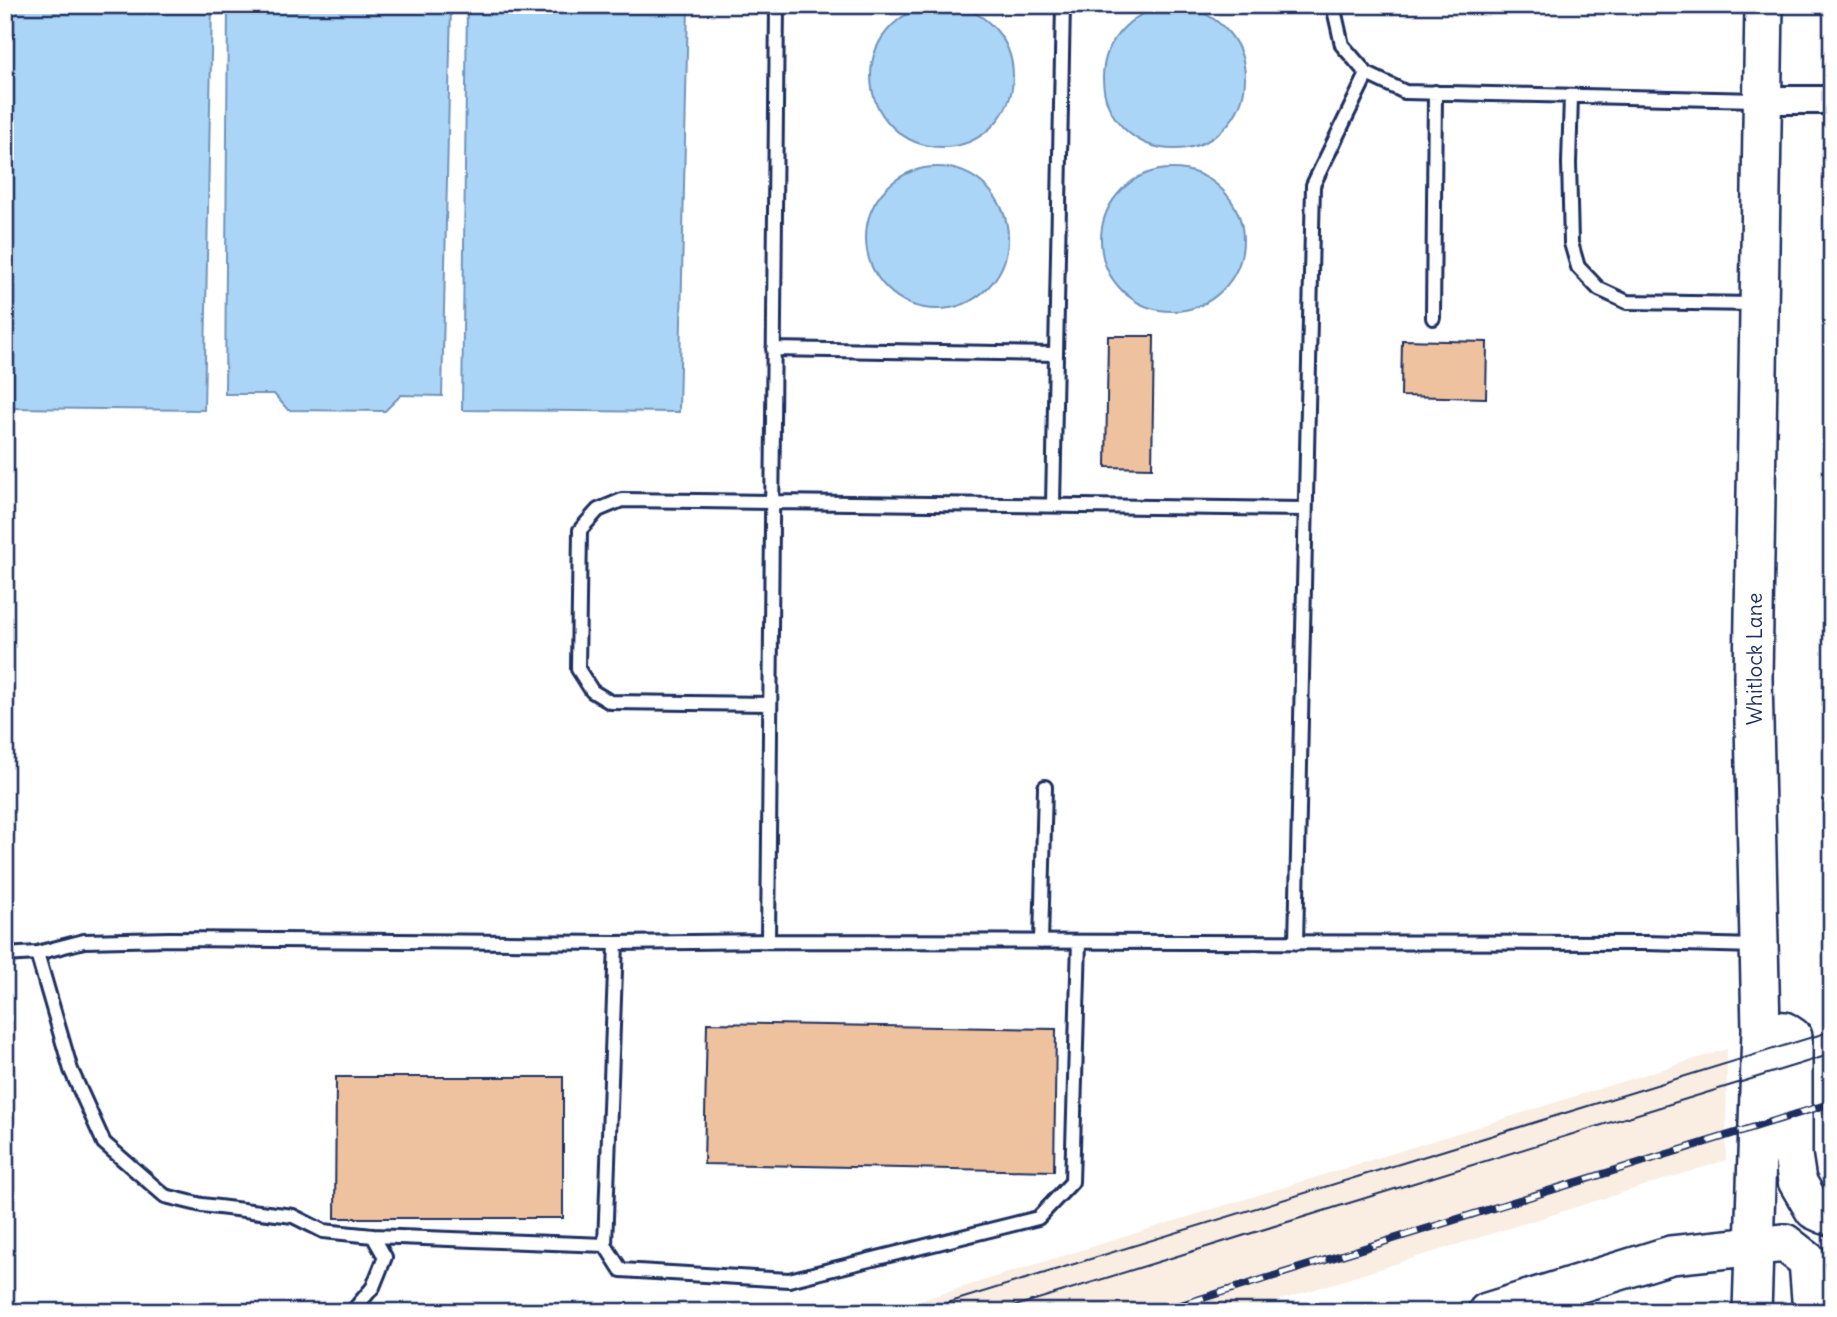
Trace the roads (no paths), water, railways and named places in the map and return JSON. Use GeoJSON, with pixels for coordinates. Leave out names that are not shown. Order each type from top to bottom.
{"type":"FeatureCollection","features":[{"type":"Feature","properties":{"kind":"main road","name":"Whitlock Lane"},"geometry":{"type":"LineString","coordinates":[[1752,1312],[1762,1029],[1753,678],[1764,5]]}},
{"type":"Feature","properties":{"kind":"main road"},"geometry":{"type":"LineString","coordinates":[[1762,1029],[1784,1031],[1793,1037],[1793,1155],[1797,1181],[1814,1209],[1832,1216]]}},
{"type":"Feature","properties":{"kind":"main road"},"geometry":{"type":"LineString","coordinates":[[1487,1312],[1671,1255],[1785,1243],[1808,1261],[1812,1312]]}},
{"type":"Feature","properties":{"kind":"street"},"geometry":{"type":"LineString","coordinates":[[1763,100],[1832,100]]}},
{"type":"Feature","properties":{"kind":"lane"},"geometry":{"type":"LineString","coordinates":[[768,941],[777,5]]}},
{"type":"Feature","properties":{"kind":"lane"},"geometry":{"type":"LineString","coordinates":[[1053,505],[1063,5]]}},
{"type":"Feature","properties":{"kind":"lane"},"geometry":{"type":"LineString","coordinates":[[1333,5],[1342,45],[1367,75],[1405,92],[1763,100]]}},
{"type":"Feature","properties":{"kind":"lane"},"geometry":{"type":"LineString","coordinates":[[1296,943],[1313,185],[1367,75]]}},
{"type":"Feature","properties":{"kind":"lane"},"geometry":{"type":"LineString","coordinates":[[1433,318],[1435,92]]}},
{"type":"Feature","properties":{"kind":"lane"},"geometry":{"type":"LineString","coordinates":[[1571,96],[1571,243],[1578,267],[1599,289],[1627,302],[1759,304]]}},
{"type":"Feature","properties":{"kind":"lane"},"geometry":{"type":"LineString","coordinates":[[773,349],[1056,354]]}},
{"type":"Feature","properties":{"kind":"lane"},"geometry":{"type":"LineString","coordinates":[[770,704],[610,702],[592,691],[578,669],[580,530],[598,510],[622,500],[1305,509]]}},
{"type":"Feature","properties":{"kind":"lane"},"geometry":{"type":"LineString","coordinates":[[1041,942],[1045,787]]}},
{"type":"Feature","properties":{"kind":"lane"},"geometry":{"type":"LineString","coordinates":[[5,955],[37,953],[85,941],[157,939],[617,943],[1645,943],[1759,946]]}},
{"type":"Feature","properties":{"kind":"lane"},"geometry":{"type":"LineString","coordinates":[[617,943],[605,1245],[621,1270],[789,1280],[1038,1218],[1072,1182],[1079,942]]}},
{"type":"Feature","properties":{"kind":"lane"},"geometry":{"type":"LineString","coordinates":[[37,953],[71,1070],[104,1143],[165,1196],[202,1205],[293,1216],[323,1231],[373,1237],[605,1245]]}},
{"type":"Feature","properties":{"kind":"lane"},"geometry":{"type":"LineString","coordinates":[[352,1312],[373,1287],[385,1257],[373,1237]]}},
{"type":"Feature","properties":{"kind":"water"},"geometry":{"type":"Polygon","coordinates":[[[5,5],[212,5],[204,410],[5,408],[5,5]]]}},
{"type":"Feature","properties":{"kind":"water"},"geometry":{"type":"Polygon","coordinates":[[[228,5],[451,5],[442,396],[401,395],[385,411],[288,410],[274,394],[225,394],[228,5]]]}},
{"type":"Feature","properties":{"kind":"water"},"geometry":{"type":"Polygon","coordinates":[[[467,5],[688,5],[679,412],[462,410],[467,5]]]}},
{"type":"Feature","properties":{"kind":"water"},"geometry":{"type":"Polygon","coordinates":[[[942,5],[969,11],[992,26],[1007,49],[1013,76],[1007,103],[992,126],[969,141],[942,147],[915,141],[892,126],[877,103],[871,76],[877,49],[892,26],[915,11],[942,5]]]}},
{"type":"Feature","properties":{"kind":"water"},"geometry":{"type":"Polygon","coordinates":[[[1174,7],[1201,13],[1224,28],[1239,51],[1245,78],[1239,105],[1224,128],[1201,143],[1174,149],[1147,143],[1124,128],[1109,105],[1103,78],[1109,51],[1124,28],[1147,13],[1174,7]]]}},
{"type":"Feature","properties":{"kind":"water"},"geometry":{"type":"Polygon","coordinates":[[[937,167],[964,173],[987,188],[1002,211],[1008,238],[1002,265],[987,288],[964,303],[937,309],[910,303],[887,288],[872,265],[866,238],[872,211],[887,188],[910,173],[937,167]]]}},
{"type":"Feature","properties":{"kind":"water"},"geometry":{"type":"Polygon","coordinates":[[[1172,169],[1199,175],[1222,190],[1237,213],[1243,240],[1237,267],[1222,290],[1199,305],[1172,311],[1145,305],[1122,290],[1107,267],[1101,240],[1107,213],[1122,190],[1145,175],[1172,169]]]}},
{"type":"Feature","properties":{"kind":"tram line"},"geometry":{"type":"LineString","coordinates":[[918,1312],[1832,1031]]}},
{"type":"Feature","properties":{"kind":"tram line"},"geometry":{"type":"LineString","coordinates":[[996,1312],[1832,1054]]}},
{"type":"Feature","properties":{"kind":"railway"},"geometry":{"type":"LineString","coordinates":[[1158,1312],[1832,1103]]}}]}
